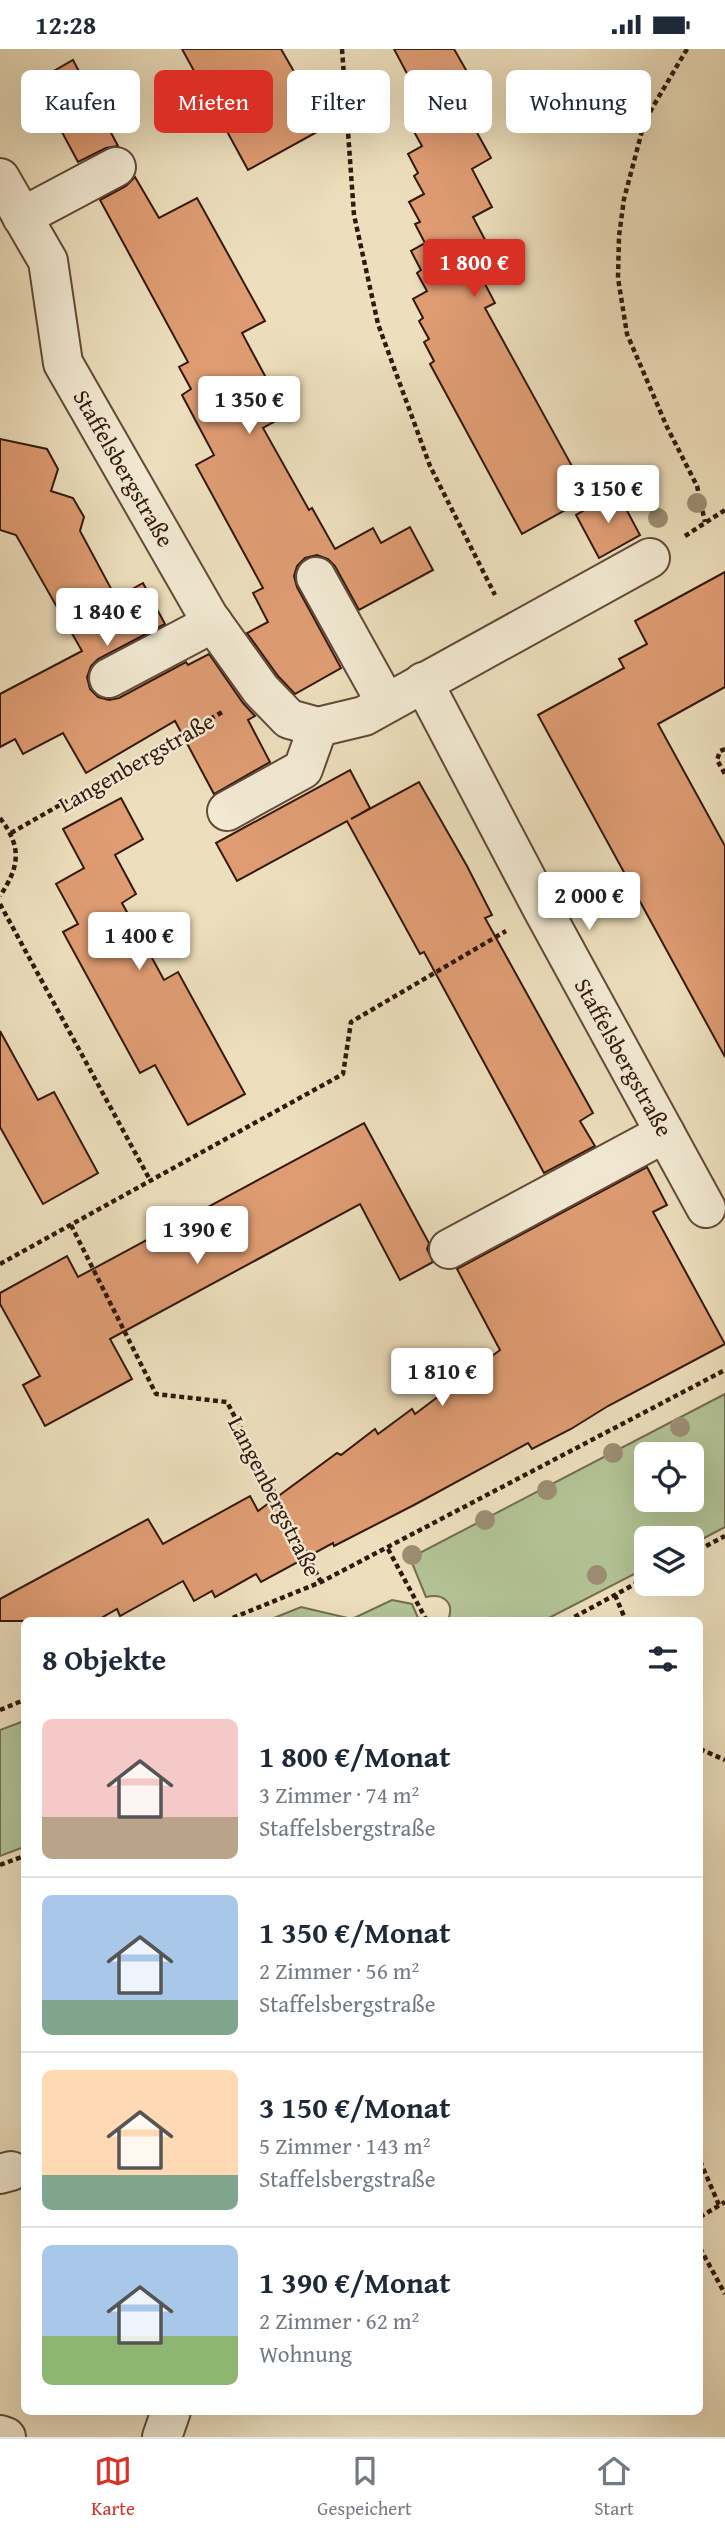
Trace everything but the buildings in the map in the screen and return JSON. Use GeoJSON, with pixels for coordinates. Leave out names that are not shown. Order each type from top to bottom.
{"type":"FeatureCollection","features":[{"type":"Feature","properties":{"kind":"street"},"geometry":{"type":"LineString","coordinates":[[22,217],[116,167]]}},
{"type":"Feature","properties":{"kind":"street","name":"Staffelsbergstraße"},"geometry":{"type":"LineString","coordinates":[[0,178],[48,261],[64,363],[213,623],[261,690],[289,719],[318,727]]}},
{"type":"Feature","properties":{"kind":"street"},"geometry":{"type":"LineString","coordinates":[[227,811],[303,769],[318,727],[364,716],[650,558]]}},
{"type":"Feature","properties":{"kind":"street"},"geometry":{"type":"LineString","coordinates":[[316,577],[386,703]]}},
{"type":"Feature","properties":{"kind":"street"},"geometry":{"type":"LineString","coordinates":[[109,678],[213,623]]}},
{"type":"Feature","properties":{"kind":"street","name":"Staffelsbergstraße"},"geometry":{"type":"LineString","coordinates":[[423,683],[706,1208]]}},
{"type":"Feature","properties":{"kind":"street"},"geometry":{"type":"LineString","coordinates":[[449,1249],[666,1133]]}},
{"type":"Feature","properties":{"kind":"street"},"geometry":{"type":"LineString","coordinates":[[162,2437],[170,2415]]}},
{"type":"Feature","properties":{"kind":"street"},"geometry":{"type":"LineString","coordinates":[[0,2435],[6,2437]]}},
{"type":"Feature","properties":{"kind":"path"},"geometry":{"type":"LineString","coordinates":[[342,49],[354,215],[378,324],[430,466],[514,633]]}},
{"type":"Feature","properties":{"kind":"path"},"geometry":{"type":"LineString","coordinates":[[687,49],[651,110],[642,131],[624,199],[619,236],[618,278],[627,334],[667,427],[697,486],[705,522]]}},
{"type":"Feature","properties":{"kind":"path","name":"Langenbergstraße"},"geometry":{"type":"LineString","coordinates":[[11,833],[261,690]]}},
{"type":"Feature","properties":{"kind":"path"},"geometry":{"type":"LineString","coordinates":[[725,749],[720,751],[717,760],[725,774]]}},
{"type":"Feature","properties":{"kind":"path"},"geometry":{"type":"LineString","coordinates":[[0,818],[11,833],[16,858],[13,876],[0,896]]}},
{"type":"Feature","properties":{"kind":"path"},"geometry":{"type":"LineString","coordinates":[[0,904],[150,1180]]}},
{"type":"Feature","properties":{"kind":"path"},"geometry":{"type":"LineString","coordinates":[[0,1264],[343,1074],[351,1022],[543,910]]}},
{"type":"Feature","properties":{"kind":"path","name":"Langenbergstraße"},"geometry":{"type":"LineString","coordinates":[[71,1225],[156,1394],[227,1402],[321,1583],[235,1617]]}},
{"type":"Feature","properties":{"kind":"path"},"geometry":{"type":"LineString","coordinates":[[321,1583],[725,1370]]}},
{"type":"Feature","properties":{"kind":"path"},"geometry":{"type":"LineString","coordinates":[[704,1547],[725,1536]]}},
{"type":"Feature","properties":{"kind":"path"},"geometry":{"type":"LineString","coordinates":[[388,1549],[425,1617]]}},
{"type":"Feature","properties":{"kind":"path"},"geometry":{"type":"LineString","coordinates":[[574,1617],[634,1585]]}},
{"type":"Feature","properties":{"kind":"path"},"geometry":{"type":"LineString","coordinates":[[615,1595],[624,1617]]}},
{"type":"Feature","properties":{"kind":"path"},"geometry":{"type":"LineString","coordinates":[[0,1710],[21,1701]]}},
{"type":"Feature","properties":{"kind":"path"},"geometry":{"type":"LineString","coordinates":[[703,1750],[725,1760]]}},
{"type":"Feature","properties":{"kind":"path"},"geometry":{"type":"LineString","coordinates":[[0,1865],[21,1857]]}},
{"type":"Feature","properties":{"kind":"path"},"geometry":{"type":"LineString","coordinates":[[703,2168],[719,2205]]}},
{"type":"Feature","properties":{"kind":"path"},"geometry":{"type":"LineString","coordinates":[[703,2215],[725,2201]]}},
{"type":"Feature","properties":{"kind":"path"},"geometry":{"type":"LineString","coordinates":[[703,2254],[725,2294]]}},
{"type":"Feature","properties":{"kind":"green space"},"geometry":{"type":"Polygon","coordinates":[[[725,1394],[725,1527],[704,1538],[704,1526],[634,1526],[634,1574],[551,1617],[449,1617],[449,1604],[443,1598],[426,1597],[410,1558],[725,1394]]]}},
{"type":"Feature","properties":{"kind":"green space"},"geometry":{"type":"Polygon","coordinates":[[[392,1600],[412,1604],[418,1617],[356,1617],[392,1600]]]}},
{"type":"Feature","properties":{"kind":"green space"},"geometry":{"type":"Polygon","coordinates":[[[301,1607],[344,1617],[276,1617],[301,1607]]]}},
{"type":"Feature","properties":{"kind":"green space"},"geometry":{"type":"Polygon","coordinates":[[[21,1722],[21,1848],[0,1856],[0,1730],[21,1722]]]}}]}
